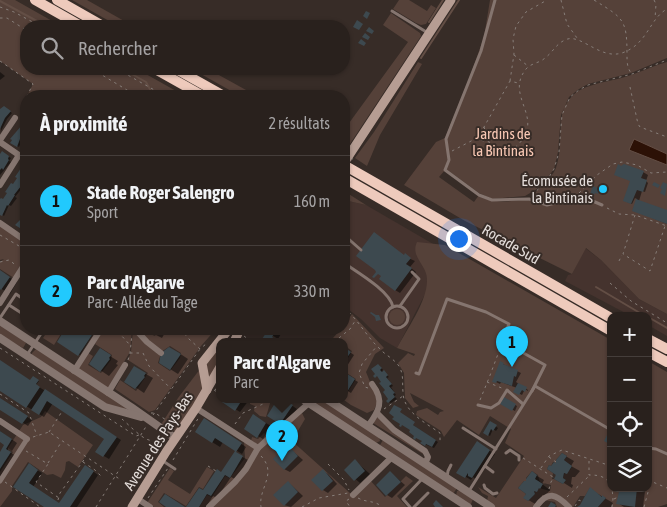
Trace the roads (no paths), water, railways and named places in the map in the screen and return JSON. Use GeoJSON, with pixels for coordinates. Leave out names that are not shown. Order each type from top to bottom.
{"type":"FeatureCollection","features":[{"type":"Feature","properties":{"kind":"highway"},"geometry":{"type":"LineString","coordinates":[[35,0],[70,20]]}},
{"type":"Feature","properties":{"kind":"highway"},"geometry":{"type":"LineString","coordinates":[[57,0],[92,20]]}},
{"type":"Feature","properties":{"kind":"highway"},"geometry":{"type":"LineString","coordinates":[[166,75],[192,90]]}},
{"type":"Feature","properties":{"kind":"highway"},"geometry":{"type":"LineString","coordinates":[[187,75],[213,90]]}},
{"type":"Feature","properties":{"kind":"highway","name":"Rocade Sud"},"geometry":{"type":"LineString","coordinates":[[350,167],[607,316]]}},
{"type":"Feature","properties":{"kind":"highway","name":"Rocade Sud"},"geometry":{"type":"LineString","coordinates":[[350,181],[607,329]]}},
{"type":"Feature","properties":{"kind":"highway"},"geometry":{"type":"LineString","coordinates":[[652,341],[667,349]]}},
{"type":"Feature","properties":{"kind":"highway"},"geometry":{"type":"LineString","coordinates":[[652,354],[667,362]]}},
{"type":"Feature","properties":{"kind":"main road"},"geometry":{"type":"LineString","coordinates":[[350,157],[451,0]]}},
{"type":"Feature","properties":{"kind":"main road","name":"Avenue des Pays-Bas"},"geometry":{"type":"LineString","coordinates":[[207,390],[202,363],[216,345]]}},
{"type":"Feature","properties":{"kind":"main road","name":"Avenue des Pays-Bas"},"geometry":{"type":"LineString","coordinates":[[132,507],[144,503],[161,460],[175,438],[186,432],[216,374]]}},
{"type":"Feature","properties":{"kind":"street"},"geometry":{"type":"LineString","coordinates":[[0,185],[19,155],[0,141],[15,118]]}},
{"type":"Feature","properties":{"kind":"street"},"geometry":{"type":"LineString","coordinates":[[0,223],[20,236]]}},
{"type":"Feature","properties":{"kind":"street"},"geometry":{"type":"LineString","coordinates":[[0,303],[20,272]]}},
{"type":"Feature","properties":{"kind":"street"},"geometry":{"type":"LineString","coordinates":[[0,320],[20,334]]}},
{"type":"Feature","properties":{"kind":"street"},"geometry":{"type":"LineString","coordinates":[[22,335],[175,438]]}},
{"type":"Feature","properties":{"kind":"street"},"geometry":{"type":"LineString","coordinates":[[74,370],[97,335]]}},
{"type":"Feature","properties":{"kind":"street"},"geometry":{"type":"LineString","coordinates":[[140,335],[161,353]]}},
{"type":"Feature","properties":{"kind":"street"},"geometry":{"type":"LineString","coordinates":[[0,338],[105,407],[143,417]]}},
{"type":"Feature","properties":{"kind":"street"},"geometry":{"type":"LineString","coordinates":[[108,393],[125,365]]}},
{"type":"Feature","properties":{"kind":"street"},"geometry":{"type":"LineString","coordinates":[[368,426],[377,413],[380,401],[378,392],[372,384]]}},
{"type":"Feature","properties":{"kind":"street"},"geometry":{"type":"LineString","coordinates":[[209,507],[241,476],[258,448],[305,403]]}},
{"type":"Feature","properties":{"kind":"street"},"geometry":{"type":"LineString","coordinates":[[310,403],[468,507],[473,504],[469,492]]}},
{"type":"Feature","properties":{"kind":"street"},"geometry":{"type":"LineString","coordinates":[[333,403],[491,507]]}},
{"type":"Feature","properties":{"kind":"street"},"geometry":{"type":"LineString","coordinates":[[199,410],[258,448]]}},
{"type":"Feature","properties":{"kind":"street"},"geometry":{"type":"LineString","coordinates":[[377,413],[394,430],[425,451],[428,457],[425,464]]}},
{"type":"Feature","properties":{"kind":"street"},"geometry":{"type":"LineString","coordinates":[[0,421],[28,439],[1,480]]}},
{"type":"Feature","properties":{"kind":"street"},"geometry":{"type":"LineString","coordinates":[[375,446],[381,442],[381,435]]}},
{"type":"Feature","properties":{"kind":"street"},"geometry":{"type":"LineString","coordinates":[[351,494],[392,457]]}},
{"type":"Feature","properties":{"kind":"street"},"geometry":{"type":"LineString","coordinates":[[455,498],[455,491],[469,492]]}},
{"type":"Feature","properties":{"kind":"street"},"geometry":{"type":"LineString","coordinates":[[536,507],[542,498],[549,495],[562,501],[569,507]]}},
{"type":"Feature","properties":{"kind":"lane"},"geometry":{"type":"LineString","coordinates":[[495,0],[481,52],[446,139],[449,160],[445,170],[484,198],[492,200],[529,199],[547,205],[572,198],[588,199],[602,205]]}},
{"type":"Feature","properties":{"kind":"lane"},"geometry":{"type":"LineString","coordinates":[[392,11],[428,34]]}},
{"type":"Feature","properties":{"kind":"lane"},"geometry":{"type":"LineString","coordinates":[[350,240],[361,250]]}},
{"type":"Feature","properties":{"kind":"lane"},"geometry":{"type":"LineString","coordinates":[[350,267],[384,293],[392,301],[393,307]]}},
{"type":"Feature","properties":{"kind":"lane"},"geometry":{"type":"LineString","coordinates":[[400,306],[419,279],[412,272]]}},
{"type":"Feature","properties":{"kind":"lane"},"geometry":{"type":"LineString","coordinates":[[0,320],[16,294],[20,297]]}},
{"type":"Feature","properties":{"kind":"lane"},"geometry":{"type":"LineString","coordinates":[[416,373],[418,374],[447,299],[486,312],[509,324],[502,341],[545,365],[524,404],[469,492]]}},
{"type":"Feature","properties":{"kind":"lane"},"geometry":{"type":"LineString","coordinates":[[9,305],[20,312]]}},
{"type":"Feature","properties":{"kind":"lane"},"geometry":{"type":"LineString","coordinates":[[400,306],[406,310],[408,318],[403,327],[396,328],[389,325],[386,318],[388,311],[393,307],[400,306]]}},
{"type":"Feature","properties":{"kind":"lane"},"geometry":{"type":"LineString","coordinates":[[27,356],[40,335]]}},
{"type":"Feature","properties":{"kind":"lane"},"geometry":{"type":"LineString","coordinates":[[532,390],[536,386],[607,428]]}},
{"type":"Feature","properties":{"kind":"lane"},"geometry":{"type":"LineString","coordinates":[[478,405],[492,408],[499,403],[507,390],[524,404]]}},
{"type":"Feature","properties":{"kind":"lane"},"geometry":{"type":"LineString","coordinates":[[463,428],[496,449]]}},
{"type":"Feature","properties":{"kind":"lane"},"geometry":{"type":"LineString","coordinates":[[471,438],[478,438]]}},
{"type":"Feature","properties":{"kind":"lane"},"geometry":{"type":"LineString","coordinates":[[652,448],[667,454]]}},
{"type":"Feature","properties":{"kind":"lane"},"geometry":{"type":"LineString","coordinates":[[506,453],[510,450],[519,458]]}},
{"type":"Feature","properties":{"kind":"lane"},"geometry":{"type":"LineString","coordinates":[[161,460],[176,468]]}},
{"type":"Feature","properties":{"kind":"lane"},"geometry":{"type":"LineString","coordinates":[[447,478],[448,469],[451,465]]}},
{"type":"Feature","properties":{"kind":"lane"},"geometry":{"type":"LineString","coordinates":[[485,466],[493,472]]}},
{"type":"Feature","properties":{"kind":"lane"},"geometry":{"type":"LineString","coordinates":[[423,478],[403,499],[412,507],[428,494]]}},
{"type":"Feature","properties":{"kind":"lane"},"geometry":{"type":"LineString","coordinates":[[484,485],[485,488],[494,494],[497,493]]}},
{"type":"Feature","properties":{"kind":"lane"},"geometry":{"type":"LineString","coordinates":[[401,507],[406,502]]}},
{"type":"Feature","properties":{"kind":"waterway"},"geometry":{"type":"LineString","coordinates":[[429,22],[443,0]]}},
{"type":"Feature","properties":{"kind":"waterway"},"geometry":{"type":"LineString","coordinates":[[421,58],[459,0]]}},
{"type":"Feature","properties":{"kind":"waterway"},"geometry":{"type":"LineString","coordinates":[[0,1],[35,20]]}},
{"type":"Feature","properties":{"kind":"waterway"},"geometry":{"type":"LineString","coordinates":[[134,75],[146,82],[150,90]]}},
{"type":"Feature","properties":{"kind":"waterway"},"geometry":{"type":"LineString","coordinates":[[596,287],[638,312]]}},
{"type":"Feature","properties":{"kind":"waterway"},"geometry":{"type":"LineString","coordinates":[[652,319],[667,328]]}},
{"type":"Feature","properties":{"kind":"place","name":"Écomusée de la Bintinais"},"geometry":{"type":"Point","coordinates":[603,189]}},
{"type":"Feature","properties":{"kind":"place","name":"Stade Roger Salengro"},"geometry":{"type":"Point","coordinates":[512,367]}},
{"type":"Feature","properties":{"kind":"place","name":"Parc d'Algarve"},"geometry":{"type":"Point","coordinates":[282,461]}},
{"type":"Feature","properties":{"kind":"park label","name":"Jardins de la Bintinais"},"geometry":{"type":"Point","coordinates":[503,142]}}]}
